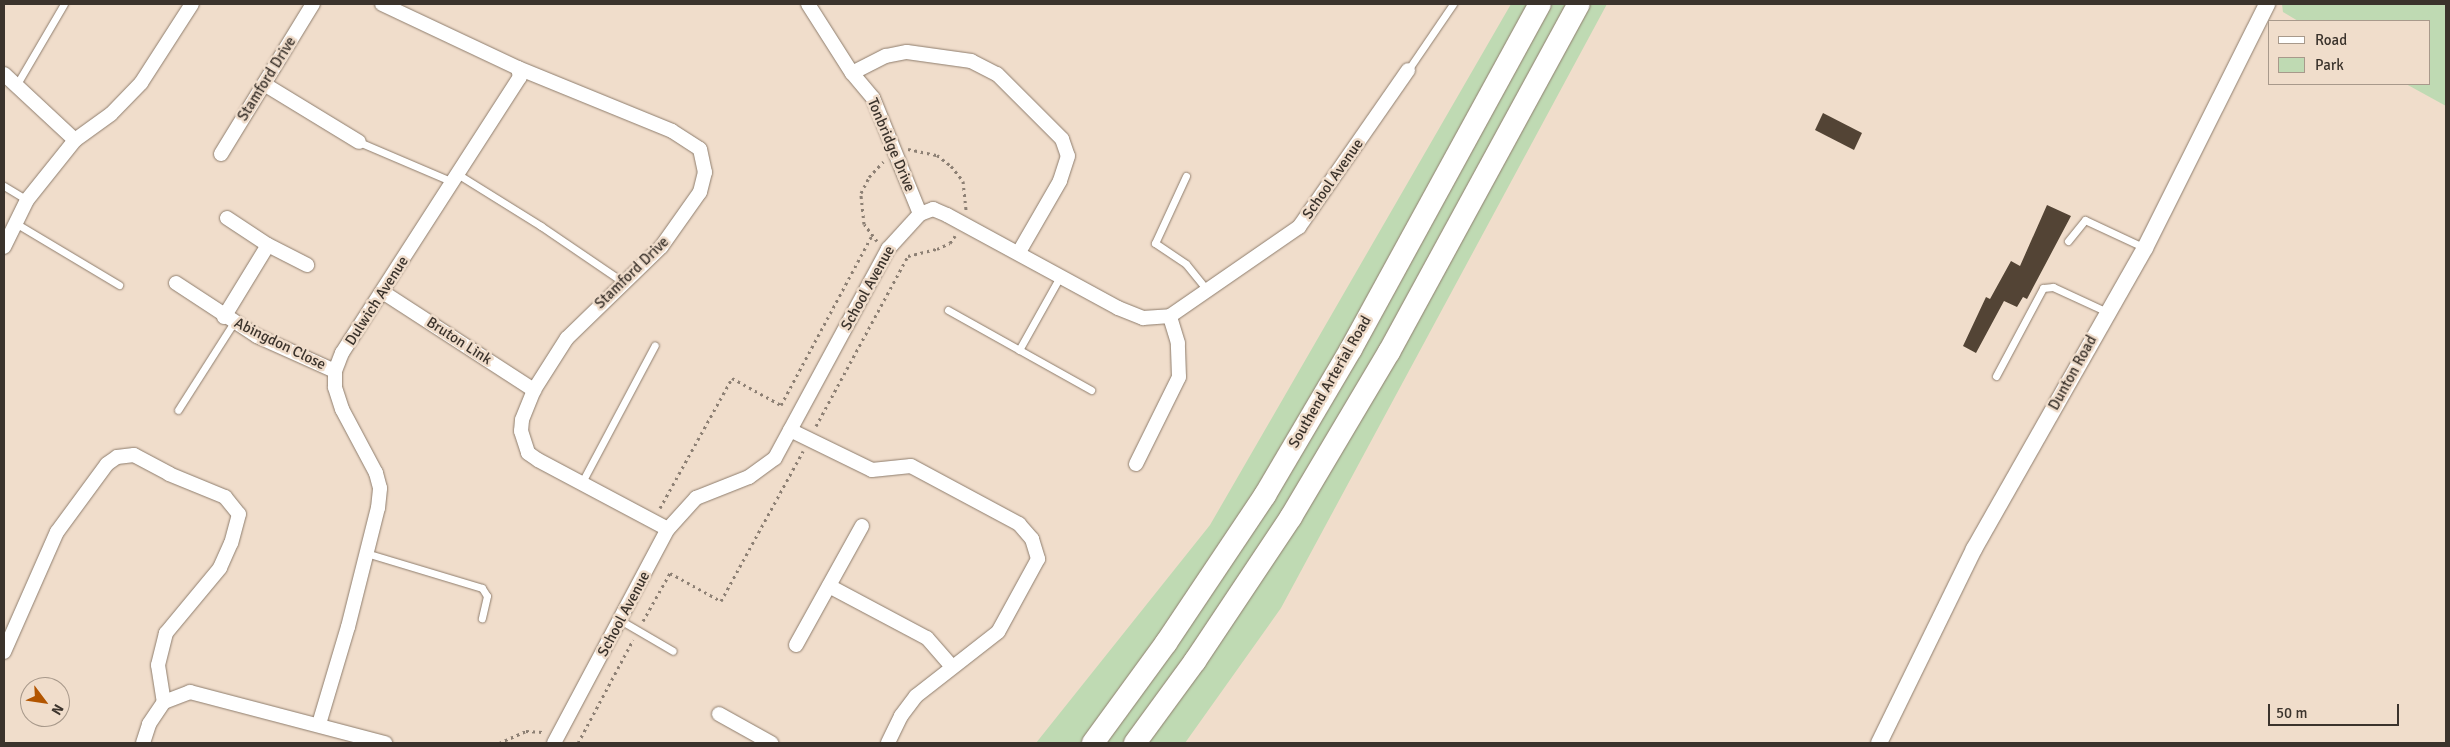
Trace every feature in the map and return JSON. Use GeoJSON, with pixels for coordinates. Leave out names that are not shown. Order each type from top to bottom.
{"type":"FeatureCollection","features":[{"type":"Feature","properties":{"kind":"highway","name":"Southend Arterial Road"},"geometry":{"type":"LineString","coordinates":[[1093,743],[1166,643],[1265,495],[1351,349],[1540,4]]}},
{"type":"Feature","properties":{"kind":"highway"},"geometry":{"type":"LineString","coordinates":[[1135,743],[1195,661],[1291,517],[1388,352],[1579,4]]}},
{"type":"Feature","properties":{"kind":"street"},"geometry":{"type":"LineString","coordinates":[[4,247],[28,200],[76,140],[111,114],[141,83],[192,4]]}},
{"type":"Feature","properties":{"kind":"street","name":"Stamford Drive"},"geometry":{"type":"LineString","coordinates":[[221,154],[313,4]]}},
{"type":"Feature","properties":{"kind":"street","name":"Stamford Drive"},"geometry":{"type":"LineString","coordinates":[[382,4],[518,68],[672,131],[700,149],[705,172],[700,192],[661,248],[623,282],[567,338],[534,390],[522,420],[521,432],[528,453],[581,484],[668,529]]}},
{"type":"Feature","properties":{"kind":"street","name":"Tonbridge Drive"},"geometry":{"type":"LineString","coordinates":[[808,4],[852,73],[873,98],[920,214]]}},
{"type":"Feature","properties":{"kind":"street","name":"Dunton Road"},"geometry":{"type":"LineString","coordinates":[[1879,743],[1974,549],[2145,248],[2266,4]]}},
{"type":"Feature","properties":{"kind":"street"},"geometry":{"type":"LineString","coordinates":[[852,73],[886,56],[908,52],[971,60],[997,74],[1062,139],[1068,156],[1060,181],[1018,252]]}},
{"type":"Feature","properties":{"kind":"street","name":"Dulwich Avenue"},"geometry":{"type":"LineString","coordinates":[[335,371],[342,354],[384,293],[520,77],[518,68]]}},
{"type":"Feature","properties":{"kind":"street","name":"School Avenue"},"geometry":{"type":"LineString","coordinates":[[1170,316],[1299,227],[1408,70]]}},
{"type":"Feature","properties":{"kind":"street"},"geometry":{"type":"LineString","coordinates":[[4,74],[76,140]]}},
{"type":"Feature","properties":{"kind":"street"},"geometry":{"type":"LineString","coordinates":[[264,84],[359,142]]}},
{"type":"Feature","properties":{"kind":"street"},"geometry":{"type":"LineString","coordinates":[[920,214],[933,209],[963,223],[1062,275],[1118,308],[1143,318],[1170,316],[1178,343],[1179,377],[1136,464]]}},
{"type":"Feature","properties":{"kind":"street","name":"School Avenue"},"geometry":{"type":"LineString","coordinates":[[556,741],[668,529],[696,498],[749,477],[775,458],[888,249],[920,214]]}},
{"type":"Feature","properties":{"kind":"street"},"geometry":{"type":"LineString","coordinates":[[227,218],[268,245],[307,265]]}},
{"type":"Feature","properties":{"kind":"street","name":"Abingdon Close"},"geometry":{"type":"LineString","coordinates":[[229,320],[268,245]]}},
{"type":"Feature","properties":{"kind":"street","name":"Abingdon Close"},"geometry":{"type":"LineString","coordinates":[[176,283],[229,320],[335,371]]}},
{"type":"Feature","properties":{"kind":"street","name":"Bruton Link"},"geometry":{"type":"LineString","coordinates":[[384,293],[534,390]]}},
{"type":"Feature","properties":{"kind":"street"},"geometry":{"type":"LineString","coordinates":[[320,724],[378,508],[380,488],[376,473],[342,409],[335,387],[335,371]]}},
{"type":"Feature","properties":{"kind":"street"},"geometry":{"type":"LineString","coordinates":[[790,430],[872,470],[912,466],[1019,524],[1032,539],[1038,559],[1008,617],[998,632],[916,696],[901,716],[888,743]]}},
{"type":"Feature","properties":{"kind":"street"},"geometry":{"type":"LineString","coordinates":[[4,652],[57,532],[107,464],[116,457],[134,455],[169,474],[225,496],[239,514],[231,543],[220,568],[166,633],[158,665],[164,702]]}},
{"type":"Feature","properties":{"kind":"street"},"geometry":{"type":"LineString","coordinates":[[796,645],[862,526]]}},
{"type":"Feature","properties":{"kind":"street"},"geometry":{"type":"LineString","coordinates":[[829,586],[927,638],[952,667]]}},
{"type":"Feature","properties":{"kind":"street"},"geometry":{"type":"LineString","coordinates":[[143,743],[148,724],[164,702],[190,692],[320,724],[385,743]]}},
{"type":"Feature","properties":{"kind":"street"},"geometry":{"type":"LineString","coordinates":[[719,714],[771,743]]}},
{"type":"Feature","properties":{"kind":"lane"},"geometry":{"type":"LineString","coordinates":[[17,84],[64,4]]}},
{"type":"Feature","properties":{"kind":"lane"},"geometry":{"type":"LineString","coordinates":[[1408,70],[1453,4]]}},
{"type":"Feature","properties":{"kind":"lane"},"geometry":{"type":"LineString","coordinates":[[359,142],[456,179],[541,226],[623,282]]}},
{"type":"Feature","properties":{"kind":"lane"},"geometry":{"type":"LineString","coordinates":[[1186,176],[1155,243],[1186,264],[1208,290]]}},
{"type":"Feature","properties":{"kind":"lane"},"geometry":{"type":"LineString","coordinates":[[4,186],[28,200]]}},
{"type":"Feature","properties":{"kind":"lane"},"geometry":{"type":"LineString","coordinates":[[2068,241],[2085,220],[2145,248]]}},
{"type":"Feature","properties":{"kind":"lane"},"geometry":{"type":"LineString","coordinates":[[17,224],[120,285]]}},
{"type":"Feature","properties":{"kind":"lane"},"geometry":{"type":"LineString","coordinates":[[1018,350],[1062,275]]}},
{"type":"Feature","properties":{"kind":"lane"},"geometry":{"type":"LineString","coordinates":[[1996,376],[2043,288],[2053,287],[2107,312]]}},
{"type":"Feature","properties":{"kind":"lane"},"geometry":{"type":"LineString","coordinates":[[948,310],[1091,390]]}},
{"type":"Feature","properties":{"kind":"lane"},"geometry":{"type":"LineString","coordinates":[[178,410],[229,320]]}},
{"type":"Feature","properties":{"kind":"lane"},"geometry":{"type":"LineString","coordinates":[[581,484],[655,345]]}},
{"type":"Feature","properties":{"kind":"lane"},"geometry":{"type":"LineString","coordinates":[[366,553],[482,588],[487,596],[482,618]]}},
{"type":"Feature","properties":{"kind":"lane"},"geometry":{"type":"LineString","coordinates":[[620,620],[673,651]]}},
{"type":"Feature","properties":{"kind":"path"},"geometry":{"type":"LineString","coordinates":[[907,149],[922,150],[937,155],[951,166],[963,181],[966,192],[963,223],[950,243],[908,256],[888,249],[872,235],[864,224],[861,193],[876,166],[907,149]]}},
{"type":"Feature","properties":{"kind":"path"},"geometry":{"type":"LineString","coordinates":[[653,521],[732,378],[781,405],[872,235]]}},
{"type":"Feature","properties":{"kind":"path"},"geometry":{"type":"LineString","coordinates":[[578,743],[670,573],[721,601],[908,256]]}},
{"type":"Feature","properties":{"kind":"path"},"geometry":{"type":"LineString","coordinates":[[499,743],[526,731],[549,733],[556,741]]}},
{"type":"Feature","properties":{"kind":"green space"},"geometry":{"type":"Polygon","coordinates":[[[1511,4],[1607,4],[1281,608],[1185,743],[1036,743],[1210,525],[1511,4]]]}},
{"type":"Feature","properties":{"kind":"green space"},"geometry":{"type":"Polygon","coordinates":[[[2282,4],[2446,4],[2446,106],[2408,85],[2430,85],[2430,20],[2296,20],[2283,12],[2282,4]]]}},
{"type":"Feature","properties":{"kind":"building"},"geometry":{"type":"Polygon","coordinates":[[[1823,113],[1862,133],[1854,150],[1815,130],[1823,113]]]}},
{"type":"Feature","properties":{"kind":"building"},"geometry":{"type":"Polygon","coordinates":[[[2047,205],[2071,216],[2027,299],[2023,297],[2017,307],[2004,301],[1976,353],[1963,346],[1986,297],[1990,299],[2011,261],[2020,266],[2047,205]]]}}]}
